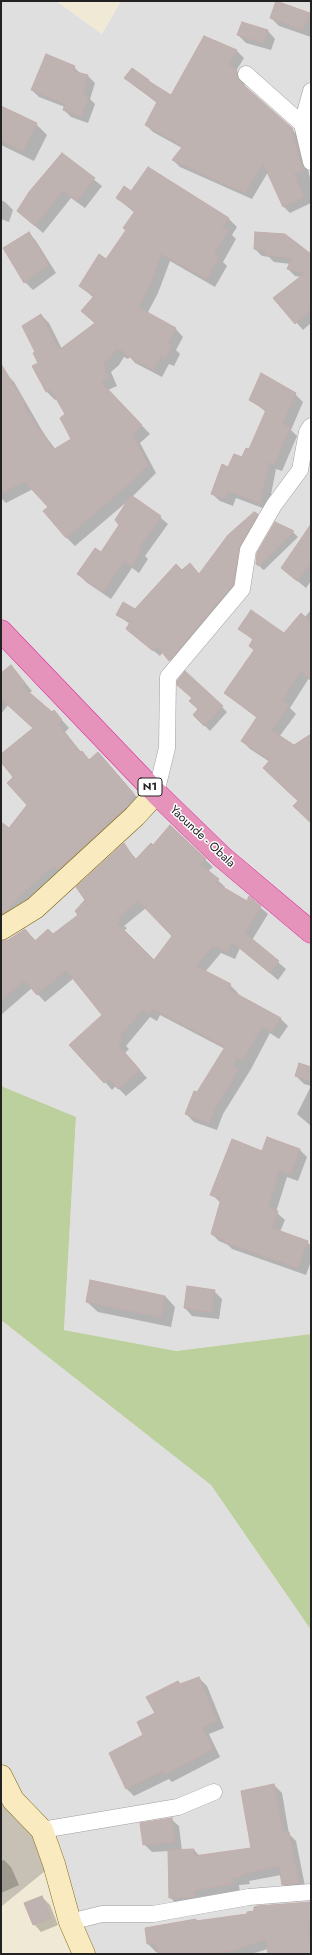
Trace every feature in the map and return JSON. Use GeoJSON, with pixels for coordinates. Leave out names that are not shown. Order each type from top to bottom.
{"type":"FeatureCollection","features":[{"type":"Feature","properties":{"kind":"highway","name":"Yaounde - Obala"},"geometry":{"type":"LineString","coordinates":[[1,631],[156,793],[222,857],[311,932]]}},
{"type":"Feature","properties":{"kind":"street"},"geometry":{"type":"LineString","coordinates":[[246,74],[302,124]]}},
{"type":"Feature","properties":{"kind":"street"},"geometry":{"type":"LineString","coordinates":[[311,92],[302,124],[311,162]]}},
{"type":"Feature","properties":{"kind":"street"},"geometry":{"type":"LineString","coordinates":[[1,929],[35,908],[135,816],[156,793],[167,748],[168,677],[242,589],[248,550],[274,505],[300,470],[307,432],[311,426]]}},
{"type":"Feature","properties":{"kind":"street"},"geometry":{"type":"LineString","coordinates":[[1,1776],[14,1800],[42,1830],[54,1864],[70,1922],[84,1954]]}},
{"type":"Feature","properties":{"kind":"street"},"geometry":{"type":"LineString","coordinates":[[42,1830],[178,1807],[214,1792]]}},
{"type":"Feature","properties":{"kind":"street"},"geometry":{"type":"LineString","coordinates":[[70,1922],[102,1914],[153,1914],[249,1897],[311,1892]]}},
{"type":"Feature","properties":{"kind":"shaded area"},"geometry":{"type":"Polygon","coordinates":[[[1,1],[56,1],[102,34],[121,1],[311,1],[311,1334],[176,1351],[64,1330],[76,1118],[1,1086],[1,1]]]}},
{"type":"Feature","properties":{"kind":"shaded area"},"geometry":{"type":"Polygon","coordinates":[[[56,1],[121,1],[102,34],[56,1]]]}},
{"type":"Feature","properties":{"kind":"shaded area"},"geometry":{"type":"Polygon","coordinates":[[[1,1320],[211,1485],[311,1630],[311,1954],[84,1954],[1,1776],[1,1320]]]}},
{"type":"Feature","properties":{"kind":"shaded area"},"geometry":{"type":"Polygon","coordinates":[[[13,1800],[54,1864],[1,1907],[1,1806],[13,1800]]]}},
{"type":"Feature","properties":{"kind":"shaded area"},"geometry":{"type":"Polygon","coordinates":[[[54,1864],[84,1954],[1,1954],[1,1907],[54,1864]]]}},
{"type":"Feature","properties":{"kind":"green space"},"geometry":{"type":"Polygon","coordinates":[[[1,1086],[76,1117],[64,1330],[176,1351],[311,1334],[311,1630],[211,1485],[1,1320],[1,1086]]]}},
{"type":"Feature","properties":{"kind":"building"},"geometry":{"type":"Polygon","coordinates":[[[276,1],[310,13],[303,30],[270,18],[276,1]]]}},
{"type":"Feature","properties":{"kind":"building"},"geometry":{"type":"Polygon","coordinates":[[[242,22],[268,30],[263,43],[237,35],[242,22]]]}},
{"type":"Feature","properties":{"kind":"building"},"geometry":{"type":"Polygon","coordinates":[[[204,36],[237,50],[229,64],[237,71],[239,81],[293,129],[292,134],[303,171],[294,174],[304,197],[283,207],[263,163],[245,193],[172,160],[183,146],[145,125],[157,102],[124,78],[132,68],[149,80],[148,81],[171,95],[204,36]]]}},
{"type":"Feature","properties":{"kind":"building"},"geometry":{"type":"Polygon","coordinates":[[[46,54],[75,66],[73,71],[88,75],[83,94],[89,97],[81,117],[63,110],[65,104],[31,90],[46,54]]]}},
{"type":"Feature","properties":{"kind":"building"},"geometry":{"type":"Polygon","coordinates":[[[1,106],[37,123],[23,151],[1,140],[1,106]]]}},
{"type":"Feature","properties":{"kind":"building"},"geometry":{"type":"Polygon","coordinates":[[[62,153],[95,178],[77,201],[63,191],[35,226],[17,211],[29,192],[62,153]]]}},
{"type":"Feature","properties":{"kind":"building"},"geometry":{"type":"Polygon","coordinates":[[[148,167],[229,218],[222,229],[228,230],[214,254],[219,257],[207,279],[161,254],[150,285],[138,307],[176,328],[167,343],[172,345],[165,359],[161,356],[154,370],[126,355],[121,349],[119,351],[116,349],[111,357],[103,364],[109,378],[101,382],[142,425],[132,434],[148,465],[130,483],[66,538],[43,511],[48,507],[24,481],[1,494],[1,364],[25,403],[23,404],[53,450],[71,439],[60,418],[65,414],[51,390],[46,392],[32,366],[38,363],[33,353],[35,352],[22,326],[41,314],[59,350],[95,323],[81,311],[94,296],[79,286],[99,254],[106,259],[126,230],[123,228],[135,211],[116,198],[124,186],[131,191],[148,167]]]}},
{"type":"Feature","properties":{"kind":"building"},"geometry":{"type":"Polygon","coordinates":[[[29,232],[49,265],[24,283],[3,248],[29,232]]]}},
{"type":"Feature","properties":{"kind":"building"},"geometry":{"type":"Polygon","coordinates":[[[255,232],[285,234],[311,254],[311,309],[295,324],[273,298],[305,273],[287,269],[292,258],[266,255],[266,251],[254,249],[255,232]]]}},
{"type":"Feature","properties":{"kind":"building"},"geometry":{"type":"Polygon","coordinates":[[[261,373],[296,393],[283,423],[290,428],[274,465],[269,462],[260,503],[228,491],[225,499],[211,494],[222,464],[228,467],[234,454],[242,457],[246,448],[249,449],[266,410],[249,400],[261,373]]]}},
{"type":"Feature","properties":{"kind":"building"},"geometry":{"type":"Polygon","coordinates":[[[131,495],[161,516],[138,549],[141,551],[131,566],[124,561],[103,592],[77,574],[95,548],[101,552],[119,525],[115,520],[131,495]]]}},
{"type":"Feature","properties":{"kind":"building"},"geometry":{"type":"Polygon","coordinates":[[[254,512],[258,514],[240,546],[233,584],[169,661],[157,646],[153,651],[126,629],[130,622],[116,615],[123,602],[135,609],[176,564],[182,570],[190,563],[199,574],[228,535],[254,512]]]}},
{"type":"Feature","properties":{"kind":"building"},"geometry":{"type":"Polygon","coordinates":[[[275,522],[294,531],[259,566],[256,564],[257,553],[275,522]]]}},
{"type":"Feature","properties":{"kind":"building"},"geometry":{"type":"Polygon","coordinates":[[[311,524],[311,563],[297,581],[281,568],[311,524]]]}},
{"type":"Feature","properties":{"kind":"building"},"geometry":{"type":"Polygon","coordinates":[[[251,610],[284,633],[301,613],[311,622],[311,681],[301,671],[282,701],[289,705],[271,730],[294,745],[311,734],[311,823],[293,806],[298,801],[263,768],[270,760],[241,741],[257,717],[224,693],[254,650],[249,646],[253,639],[238,629],[251,610]]]}},
{"type":"Feature","properties":{"kind":"building"},"geometry":{"type":"Polygon","coordinates":[[[11,665],[25,683],[22,686],[52,712],[54,710],[62,720],[58,724],[80,752],[82,751],[89,760],[98,752],[134,794],[128,800],[130,803],[126,807],[59,869],[52,867],[9,907],[10,909],[1,914],[1,822],[9,828],[27,805],[7,783],[13,777],[1,762],[1,754],[33,728],[1,699],[1,673],[11,665]]]}},
{"type":"Feature","properties":{"kind":"building"},"geometry":{"type":"Polygon","coordinates":[[[185,671],[223,706],[204,726],[193,715],[198,709],[189,701],[192,698],[177,685],[177,681],[185,671]]]}},
{"type":"Feature","properties":{"kind":"building"},"geometry":{"type":"Polygon","coordinates":[[[170,825],[206,859],[200,864],[219,879],[216,883],[247,901],[249,896],[261,906],[245,933],[279,961],[270,973],[232,942],[227,952],[213,946],[196,966],[231,984],[228,989],[281,1018],[271,1032],[262,1026],[243,1060],[236,1058],[233,1066],[238,1070],[216,1106],[209,1123],[185,1114],[194,1091],[197,1092],[225,1047],[152,1008],[150,1014],[142,1010],[119,1037],[122,1041],[118,1045],[140,1070],[118,1089],[109,1079],[104,1083],[69,1045],[102,1015],[66,970],[37,995],[24,980],[1,1001],[1,941],[8,940],[25,929],[35,941],[48,929],[53,934],[78,915],[75,911],[85,900],[76,887],[124,843],[135,860],[151,843],[153,845],[170,825]],[[138,901],[118,918],[120,920],[117,923],[154,960],[172,936],[138,901]]]}},
{"type":"Feature","properties":{"kind":"building"},"geometry":{"type":"Polygon","coordinates":[[[299,1063],[311,1067],[311,1081],[295,1076],[299,1063]]]}},
{"type":"Feature","properties":{"kind":"building"},"geometry":{"type":"Polygon","coordinates":[[[267,1137],[300,1149],[291,1174],[279,1170],[268,1208],[278,1211],[272,1228],[308,1241],[298,1268],[224,1242],[224,1240],[211,1234],[221,1199],[210,1195],[232,1139],[262,1151],[267,1137]]]}},
{"type":"Feature","properties":{"kind":"building"},"geometry":{"type":"Polygon","coordinates":[[[90,1280],[165,1296],[161,1317],[86,1302],[90,1280]]]}},
{"type":"Feature","properties":{"kind":"building"},"geometry":{"type":"Polygon","coordinates":[[[187,1286],[215,1290],[211,1312],[184,1308],[187,1286]]]}},
{"type":"Feature","properties":{"kind":"building"},"geometry":{"type":"Polygon","coordinates":[[[199,1677],[217,1721],[202,1727],[213,1749],[164,1775],[162,1771],[126,1789],[109,1753],[143,1735],[137,1722],[155,1713],[146,1697],[178,1681],[180,1684],[199,1677]]]}},
{"type":"Feature","properties":{"kind":"building"},"geometry":{"type":"Polygon","coordinates":[[[274,1784],[283,1833],[289,1832],[299,1883],[282,1885],[279,1866],[242,1874],[242,1876],[232,1878],[233,1884],[195,1890],[195,1897],[169,1898],[168,1850],[194,1849],[194,1856],[251,1848],[241,1791],[274,1784]]]}},
{"type":"Feature","properties":{"kind":"building"},"geometry":{"type":"Polygon","coordinates":[[[172,1818],[175,1842],[143,1845],[140,1823],[172,1818]]]}},
{"type":"Feature","properties":{"kind":"building"},"geometry":{"type":"Polygon","coordinates":[[[42,1896],[51,1918],[33,1925],[24,1903],[42,1896]]]}},
{"type":"Feature","properties":{"kind":"building"},"geometry":{"type":"Polygon","coordinates":[[[311,1902],[311,1921],[308,1922],[311,1954],[268,1954],[266,1939],[232,1951],[204,1954],[158,1954],[156,1943],[147,1944],[145,1928],[196,1919],[196,1921],[247,1914],[247,1912],[254,1911],[254,1907],[257,1906],[311,1902]]]}}]}
